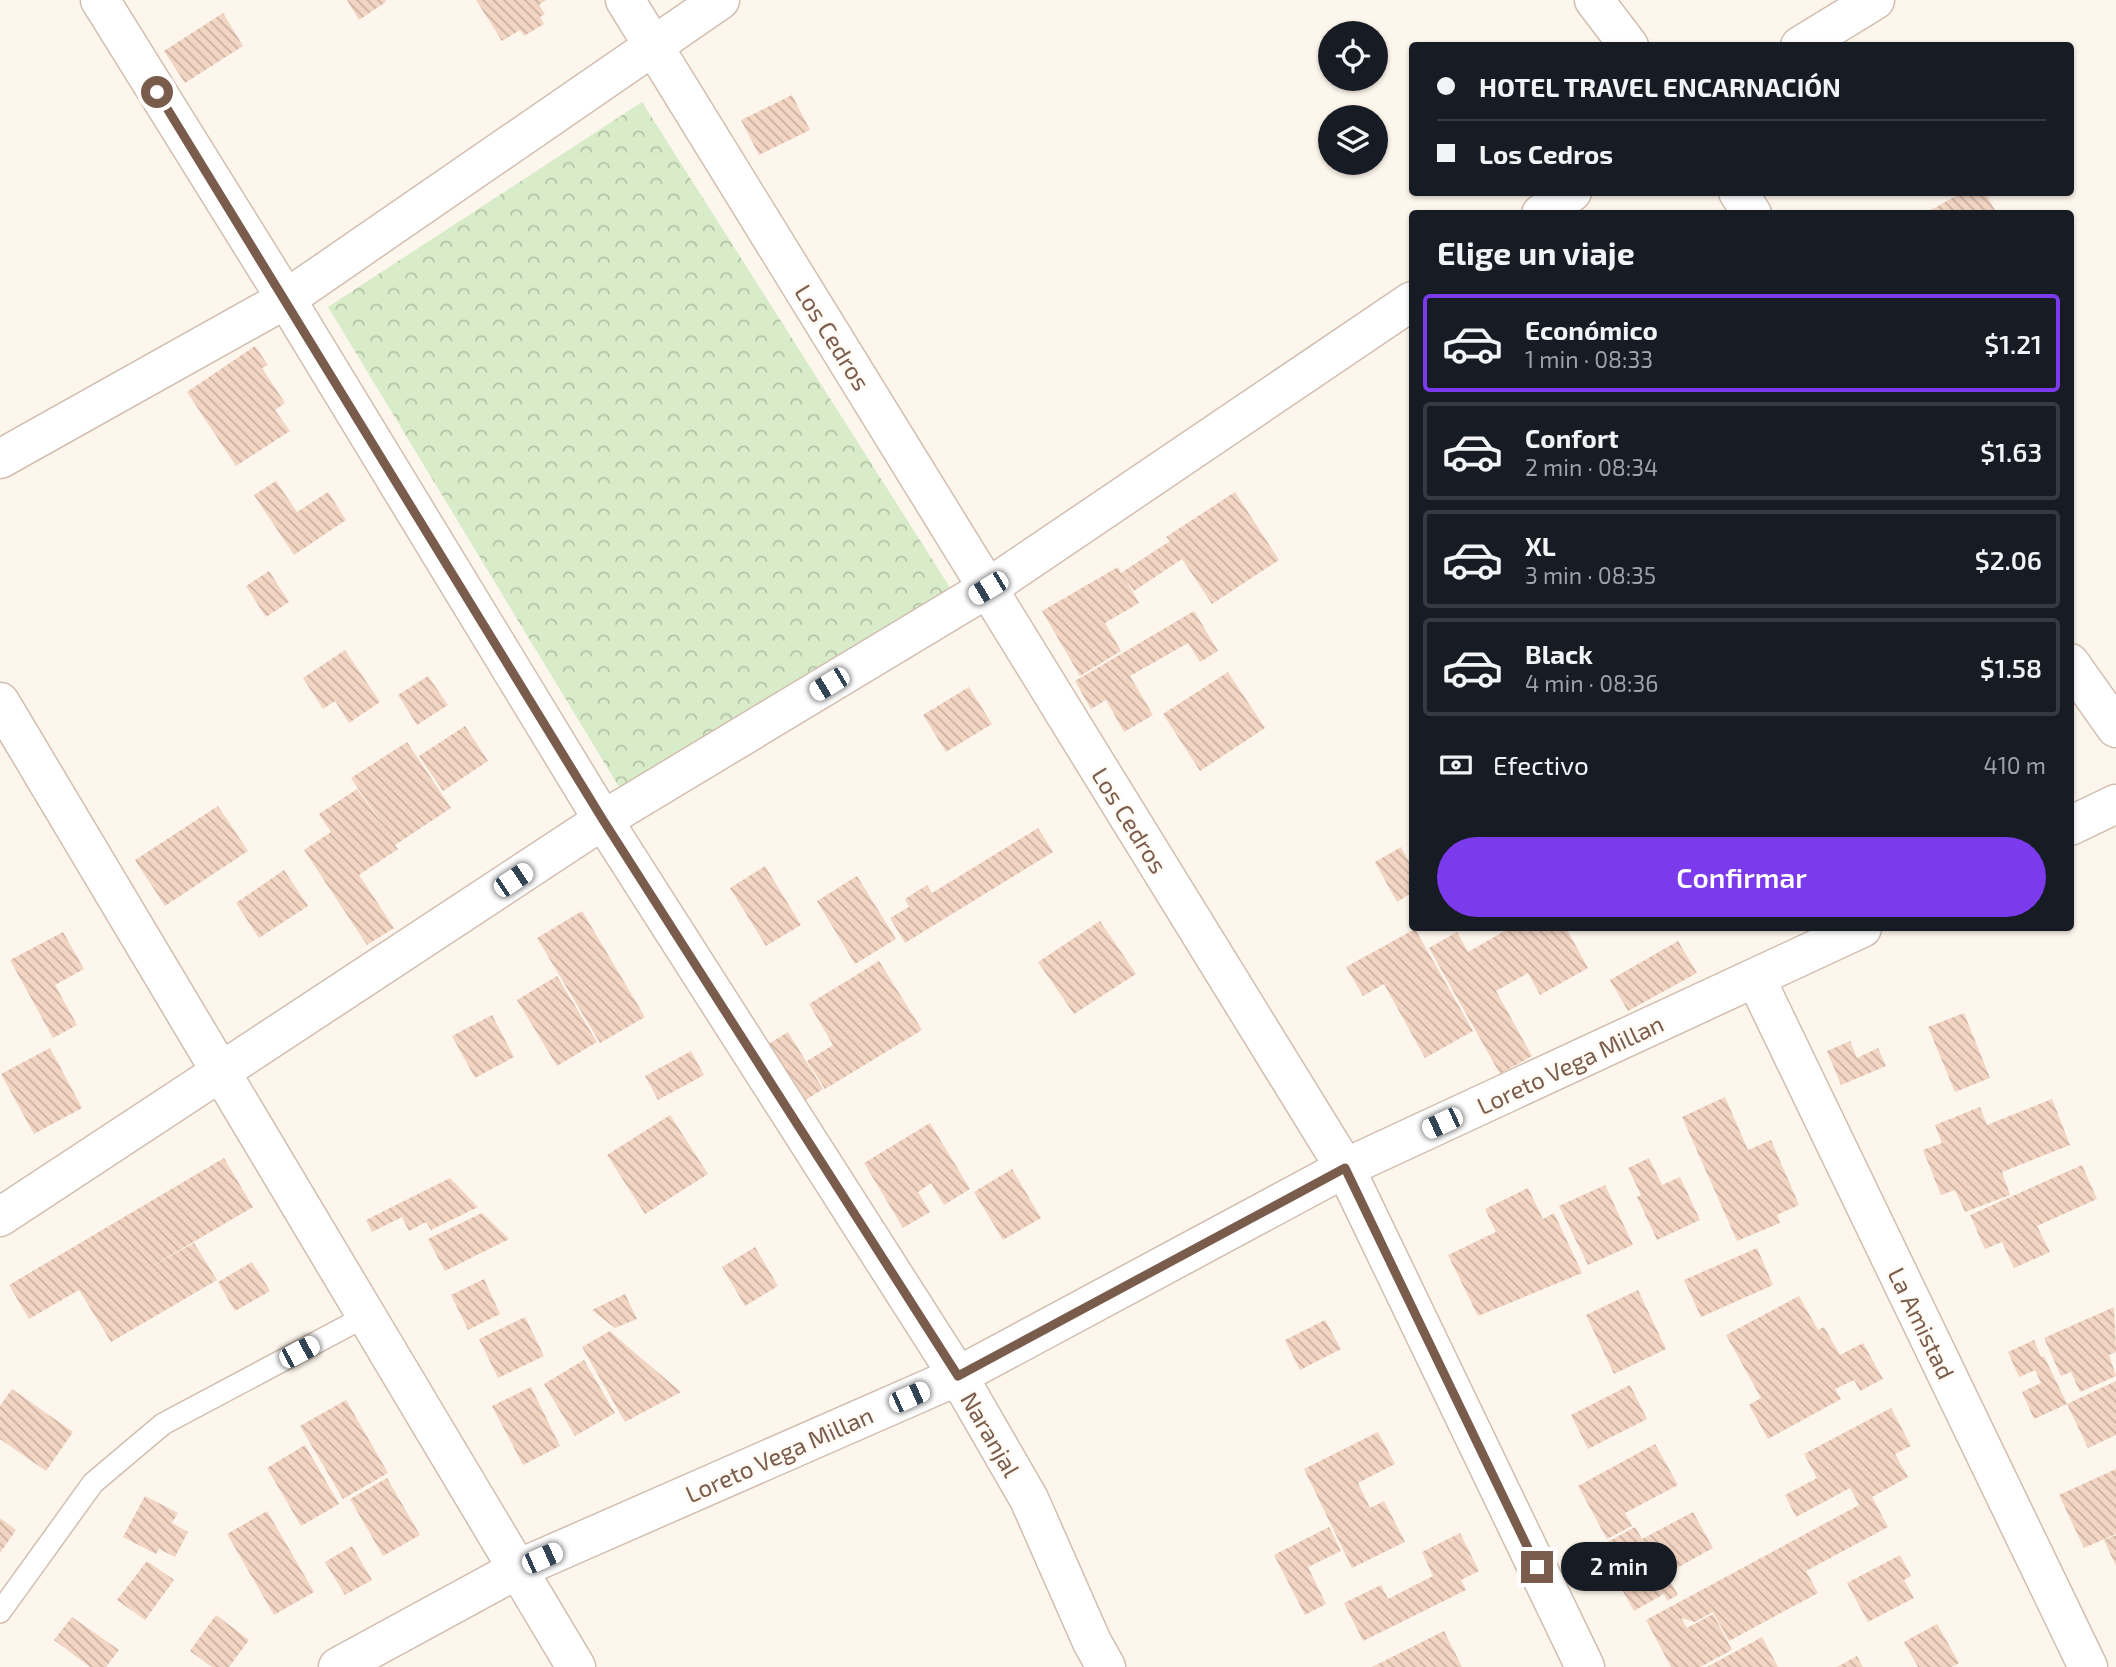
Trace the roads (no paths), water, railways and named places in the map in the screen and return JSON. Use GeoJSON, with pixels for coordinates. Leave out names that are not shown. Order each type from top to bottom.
{"type":"FeatureCollection","features":[{"type":"Feature","properties":{"kind":"street","name":"Naranjal"},"geometry":{"type":"LineString","coordinates":[[100,0],[286,299],[603,820],[958,1376],[1029,1499],[1091,1659]]}},
{"type":"Feature","properties":{"kind":"street","name":"Los Cedros"},"geometry":{"type":"LineString","coordinates":[[625,0],[1345,1168],[1585,1667]]}},
{"type":"Feature","properties":{"kind":"street"},"geometry":{"type":"LineString","coordinates":[[0,460],[286,299],[720,0]]}},
{"type":"Feature","properties":{"kind":"street"},"geometry":{"type":"LineString","coordinates":[[1594,0],[1626,42]]}},
{"type":"Feature","properties":{"kind":"street"},"geometry":{"type":"LineString","coordinates":[[1807,42],[1875,0]]}},
{"type":"Feature","properties":{"kind":"street"},"geometry":{"type":"LineString","coordinates":[[1547,210],[1566,196]]}},
{"type":"Feature","properties":{"kind":"street"},"geometry":{"type":"LineString","coordinates":[[0,1217],[223,1073],[603,820],[988,588],[1409,303]]}},
{"type":"Feature","properties":{"kind":"street"},"geometry":{"type":"LineString","coordinates":[[2074,669],[2116,727]]}},
{"type":"Feature","properties":{"kind":"street"},"geometry":{"type":"LineString","coordinates":[[0,702],[576,1667]]}},
{"type":"Feature","properties":{"kind":"street"},"geometry":{"type":"LineString","coordinates":[[2074,824],[2116,804]]}},
{"type":"Feature","properties":{"kind":"street","name":"Loreto Vega Millan"},"geometry":{"type":"LineString","coordinates":[[338,1667],[518,1569],[958,1376],[1345,1168],[1856,931]]}},
{"type":"Feature","properties":{"kind":"street","name":"La Amistad"},"geometry":{"type":"LineString","coordinates":[[1756,979],[2088,1667]]}},
{"type":"Feature","properties":{"kind":"lane"},"geometry":{"type":"LineString","coordinates":[[0,1612],[93,1483],[163,1424],[366,1316]]}}]}
